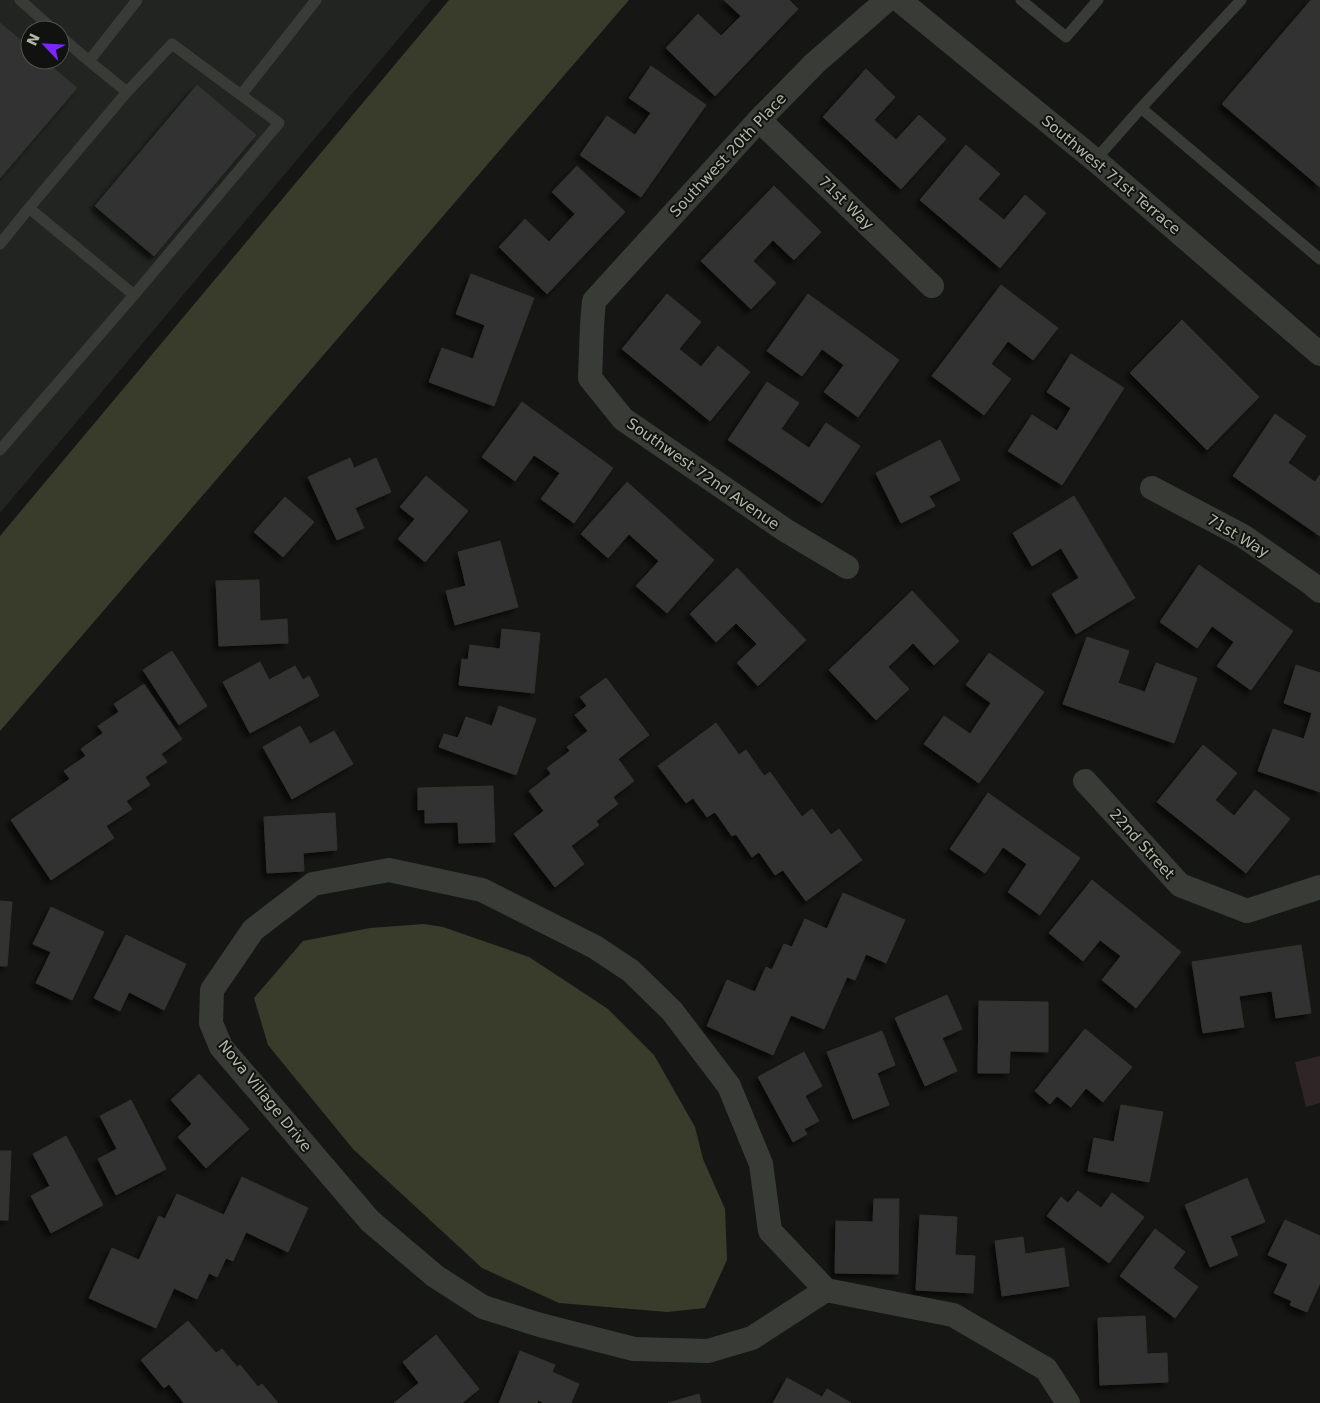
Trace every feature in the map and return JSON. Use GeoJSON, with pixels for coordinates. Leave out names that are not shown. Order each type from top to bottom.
{"type":"FeatureCollection","features":[{"type":"Feature","properties":{"kind":"street","name":"Southwest 20th Place"},"geometry":{"type":"LineString","coordinates":[[592,325],[594,301],[759,120],[815,63],[888,0]]}},
{"type":"Feature","properties":{"kind":"street","name":"Southwest 71st Terrace"},"geometry":{"type":"LineString","coordinates":[[899,0],[1095,160],[1320,354]]}},
{"type":"Feature","properties":{"kind":"street","name":"71st Way"},"geometry":{"type":"LineString","coordinates":[[759,120],[932,286]]}},
{"type":"Feature","properties":{"kind":"street","name":"Southwest 72nd Avenue"},"geometry":{"type":"LineString","coordinates":[[592,325],[590,378],[623,419],[785,530],[847,567]]}},
{"type":"Feature","properties":{"kind":"street","name":"71st Way"},"geometry":{"type":"LineString","coordinates":[[1152,488],[1243,536],[1320,591]]}},
{"type":"Feature","properties":{"kind":"street","name":"22nd Street"},"geometry":{"type":"LineString","coordinates":[[1085,781],[1180,886],[1247,911],[1320,887]]}},
{"type":"Feature","properties":{"kind":"street","name":"Nova Village Drive"},"geometry":{"type":"LineString","coordinates":[[389,870],[482,890],[595,947],[631,971],[672,1011],[729,1086],[760,1164],[770,1231],[826,1290],[752,1338],[708,1351],[634,1349],[540,1325],[483,1307],[435,1276],[363,1214],[221,1047],[211,1023],[212,990],[253,930],[313,884],[389,870]]}},
{"type":"Feature","properties":{"kind":"street"},"geometry":{"type":"LineString","coordinates":[[826,1290],[953,1315],[1046,1368],[1068,1403]]}},
{"type":"Feature","properties":{"kind":"lane"},"geometry":{"type":"LineString","coordinates":[[20,0],[43,20]]}},
{"type":"Feature","properties":{"kind":"lane"},"geometry":{"type":"LineString","coordinates":[[89,61],[137,0]]}},
{"type":"Feature","properties":{"kind":"lane"},"geometry":{"type":"LineString","coordinates":[[242,95],[316,0]]}},
{"type":"Feature","properties":{"kind":"lane"},"geometry":{"type":"LineString","coordinates":[[1021,0],[1066,37],[1098,0]]}},
{"type":"Feature","properties":{"kind":"lane"},"geometry":{"type":"LineString","coordinates":[[1095,160],[1241,0]]}},
{"type":"Feature","properties":{"kind":"lane"},"geometry":{"type":"LineString","coordinates":[[0,244],[127,92],[172,44],[279,123],[0,450]]}},
{"type":"Feature","properties":{"kind":"lane"},"geometry":{"type":"LineString","coordinates":[[70,45],[127,92]]}},
{"type":"Feature","properties":{"kind":"lane"},"geometry":{"type":"LineString","coordinates":[[1141,108],[1320,259]]}},
{"type":"Feature","properties":{"kind":"lane"},"geometry":{"type":"LineString","coordinates":[[29,208],[134,295]]}},
{"type":"Feature","properties":{"kind":"shaded area"},"geometry":{"type":"Polygon","coordinates":[[[0,0],[431,0],[0,513],[0,0]]]}},
{"type":"Feature","properties":{"kind":"shaded area"},"geometry":{"type":"Polygon","coordinates":[[[449,0],[629,0],[0,731],[0,536],[449,0]]]}},
{"type":"Feature","properties":{"kind":"shaded area"},"geometry":{"type":"Polygon","coordinates":[[[424,924],[443,927],[529,957],[608,1009],[654,1055],[695,1127],[703,1159],[725,1209],[727,1260],[705,1308],[667,1312],[559,1303],[482,1268],[353,1149],[268,1045],[254,998],[303,941],[370,928],[424,924]]]}},
{"type":"Feature","properties":{"kind":"shaded area"},"geometry":{"type":"Polygon","coordinates":[[[1320,1056],[1320,1103],[1306,1107],[1295,1062],[1320,1056]]]}},
{"type":"Feature","properties":{"kind":"building"},"geometry":{"type":"Polygon","coordinates":[[[724,0],[789,0],[798,9],[715,96],[666,48],[698,14],[721,36],[741,16],[724,0]]]}},
{"type":"Feature","properties":{"kind":"building"},"geometry":{"type":"Polygon","coordinates":[[[1311,0],[1320,0],[1320,187],[1222,104],[1311,0]]]}},
{"type":"Feature","properties":{"kind":"building"},"geometry":{"type":"Polygon","coordinates":[[[0,23],[20,40],[20,70],[56,70],[77,88],[0,178],[0,23]]]}},
{"type":"Feature","properties":{"kind":"building"},"geometry":{"type":"Polygon","coordinates":[[[651,66],[706,105],[641,197],[580,155],[607,116],[635,135],[651,113],[629,98],[651,66]]]}},
{"type":"Feature","properties":{"kind":"building"},"geometry":{"type":"Polygon","coordinates":[[[866,69],[895,97],[874,120],[896,140],[919,115],[946,139],[901,189],[823,117],[866,69]]]}},
{"type":"Feature","properties":{"kind":"building"},"geometry":{"type":"Polygon","coordinates":[[[197,85],[256,135],[154,256],[95,206],[197,85]]]}},
{"type":"Feature","properties":{"kind":"building"},"geometry":{"type":"Polygon","coordinates":[[[966,145],[1000,174],[978,199],[1004,220],[1025,195],[1046,213],[1000,268],[920,200],[966,145]]]}},
{"type":"Feature","properties":{"kind":"building"},"geometry":{"type":"Polygon","coordinates":[[[577,166],[625,212],[547,294],[499,247],[525,219],[549,242],[575,214],[552,192],[577,166]]]}},
{"type":"Feature","properties":{"kind":"building"},"geometry":{"type":"Polygon","coordinates":[[[774,186],[821,232],[794,260],[773,240],[753,261],[776,283],[751,309],[701,261],[774,186]]]}},
{"type":"Feature","properties":{"kind":"building"},"geometry":{"type":"Polygon","coordinates":[[[471,274],[534,298],[494,406],[429,382],[442,348],[473,359],[485,325],[456,314],[471,274]]]}},
{"type":"Feature","properties":{"kind":"building"},"geometry":{"type":"Polygon","coordinates":[[[1001,285],[1058,328],[1033,360],[1008,341],[991,364],[1011,379],[984,415],[932,376],[1001,285]]]}},
{"type":"Feature","properties":{"kind":"building"},"geometry":{"type":"Polygon","coordinates":[[[667,294],[701,322],[679,349],[701,367],[718,346],[750,372],[710,421],[622,349],[667,294]]]}},
{"type":"Feature","properties":{"kind":"building"},"geometry":{"type":"Polygon","coordinates":[[[808,294],[899,360],[858,417],[824,392],[844,365],[822,349],[802,376],[767,351],[808,294]]]}},
{"type":"Feature","properties":{"kind":"building"},"geometry":{"type":"Polygon","coordinates":[[[1182,320],[1259,397],[1207,450],[1130,373],[1182,320]]]}},
{"type":"Feature","properties":{"kind":"building"},"geometry":{"type":"Polygon","coordinates":[[[1071,354],[1124,388],[1062,485],[1008,451],[1032,415],[1057,431],[1071,408],[1047,392],[1071,354]]]}},
{"type":"Feature","properties":{"kind":"building"},"geometry":{"type":"Polygon","coordinates":[[[767,382],[799,403],[781,429],[809,448],[826,423],[860,446],[822,503],[728,440],[767,382]]]}},
{"type":"Feature","properties":{"kind":"building"},"geometry":{"type":"Polygon","coordinates":[[[522,402],[613,468],[574,523],[541,499],[560,473],[534,455],[515,481],[482,457],[522,402]]]}},
{"type":"Feature","properties":{"kind":"building"},"geometry":{"type":"Polygon","coordinates":[[[1275,414],[1306,436],[1288,463],[1315,482],[1320,475],[1320,536],[1233,476],[1275,414]]]}},
{"type":"Feature","properties":{"kind":"building"},"geometry":{"type":"Polygon","coordinates":[[[940,440],[960,480],[929,496],[935,506],[901,523],[876,473],[940,440]]]}},
{"type":"Feature","properties":{"kind":"building"},"geometry":{"type":"Polygon","coordinates":[[[350,458],[354,468],[376,458],[391,492],[355,508],[364,528],[337,540],[308,477],[350,458]]]}},
{"type":"Feature","properties":{"kind":"building"},"geometry":{"type":"Polygon","coordinates":[[[426,476],[468,511],[425,562],[398,539],[415,519],[400,507],[426,476]]]}},
{"type":"Feature","properties":{"kind":"building"},"geometry":{"type":"Polygon","coordinates":[[[627,482],[714,560],[667,613],[636,586],[659,561],[629,534],[608,558],[581,534],[627,482]]]}},
{"type":"Feature","properties":{"kind":"building"},"geometry":{"type":"Polygon","coordinates":[[[1074,496],[1135,598],[1076,634],[1052,594],[1079,578],[1061,548],[1032,566],[1013,533],[1074,496]]]}},
{"type":"Feature","properties":{"kind":"building"},"geometry":{"type":"Polygon","coordinates":[[[285,497],[314,522],[283,557],[254,532],[285,497]]]}},
{"type":"Feature","properties":{"kind":"building"},"geometry":{"type":"Polygon","coordinates":[[[500,541],[518,607],[455,625],[446,591],[466,586],[458,552],[500,541]]]}},
{"type":"Feature","properties":{"kind":"building"},"geometry":{"type":"Polygon","coordinates":[[[1199,565],[1293,631],[1251,690],[1217,666],[1234,642],[1212,626],[1197,648],[1160,622],[1199,565]]]}},
{"type":"Feature","properties":{"kind":"building"},"geometry":{"type":"Polygon","coordinates":[[[737,568],[806,640],[758,686],[737,663],[757,644],[736,623],[716,642],[690,614],[737,568]]]}},
{"type":"Feature","properties":{"kind":"building"},"geometry":{"type":"Polygon","coordinates":[[[259,580],[260,621],[287,619],[288,643],[219,646],[216,581],[259,580]]]}},
{"type":"Feature","properties":{"kind":"building"},"geometry":{"type":"Polygon","coordinates":[[[912,591],[959,641],[934,665],[913,643],[888,667],[909,689],[876,720],[829,670],[912,591]]]}},
{"type":"Feature","properties":{"kind":"building"},"geometry":{"type":"Polygon","coordinates":[[[502,629],[540,633],[534,693],[459,685],[462,659],[468,660],[470,645],[500,649],[502,629]]]}},
{"type":"Feature","properties":{"kind":"building"},"geometry":{"type":"Polygon","coordinates":[[[1087,637],[1129,651],[1118,683],[1145,692],[1156,663],[1197,678],[1174,743],[1063,704],[1087,637]]]}},
{"type":"Feature","properties":{"kind":"building"},"geometry":{"type":"Polygon","coordinates":[[[172,651],[207,706],[179,725],[143,670],[172,651]]]}},
{"type":"Feature","properties":{"kind":"building"},"geometry":{"type":"Polygon","coordinates":[[[989,653],[1044,692],[979,783],[924,744],[944,716],[970,734],[991,703],[966,685],[989,653]]]}},
{"type":"Feature","properties":{"kind":"building"},"geometry":{"type":"Polygon","coordinates":[[[260,662],[269,680],[295,666],[303,680],[309,676],[319,696],[250,733],[223,682],[260,662]]]}},
{"type":"Feature","properties":{"kind":"building"},"geometry":{"type":"Polygon","coordinates":[[[1296,665],[1320,673],[1320,792],[1258,771],[1273,729],[1304,739],[1312,713],[1284,703],[1296,665]]]}},
{"type":"Feature","properties":{"kind":"building"},"geometry":{"type":"Polygon","coordinates":[[[606,678],[649,735],[618,759],[634,781],[613,797],[618,804],[596,821],[599,825],[571,846],[584,864],[555,887],[514,834],[544,811],[529,791],[551,774],[547,768],[570,751],[567,747],[588,731],[575,715],[587,706],[580,697],[606,678]]]}},
{"type":"Feature","properties":{"kind":"building"},"geometry":{"type":"Polygon","coordinates":[[[144,684],[182,739],[161,754],[167,762],[145,777],[150,785],[126,801],[132,809],[106,826],[114,838],[51,880],[11,820],[70,779],[64,771],[86,756],[81,749],[103,733],[98,726],[119,712],[114,704],[144,684]]]}},
{"type":"Feature","properties":{"kind":"building"},"geometry":{"type":"Polygon","coordinates":[[[499,706],[536,719],[516,775],[439,747],[444,734],[458,738],[466,717],[492,726],[499,706]]]}},
{"type":"Feature","properties":{"kind":"building"},"geometry":{"type":"Polygon","coordinates":[[[716,723],[739,755],[746,750],[764,776],[770,772],[802,817],[812,809],[831,835],[839,829],[862,860],[806,901],[783,870],[775,875],[759,852],[752,857],[736,834],[732,836],[715,812],[707,817],[693,798],[686,803],[658,766],[716,723]]]}},
{"type":"Feature","properties":{"kind":"building"},"geometry":{"type":"Polygon","coordinates":[[[300,726],[310,744],[334,731],[353,764],[292,799],[263,747],[300,726]]]}},
{"type":"Feature","properties":{"kind":"building"},"geometry":{"type":"Polygon","coordinates":[[[1203,745],[1237,773],[1215,800],[1234,816],[1255,790],[1290,819],[1246,873],[1157,802],[1203,745]]]}},
{"type":"Feature","properties":{"kind":"building"},"geometry":{"type":"Polygon","coordinates":[[[493,786],[495,842],[459,843],[458,822],[425,823],[425,809],[418,810],[418,788],[493,786]]]}},
{"type":"Feature","properties":{"kind":"building"},"geometry":{"type":"Polygon","coordinates":[[[988,793],[1080,858],[1040,915],[1008,892],[1027,864],[1003,847],[985,873],[950,849],[988,793]]]}},
{"type":"Feature","properties":{"kind":"building"},"geometry":{"type":"Polygon","coordinates":[[[335,813],[337,850],[303,853],[304,871],[267,873],[264,817],[335,813]]]}},
{"type":"Feature","properties":{"kind":"building"},"geometry":{"type":"Polygon","coordinates":[[[1092,880],[1181,952],[1136,1008],[1102,980],[1121,956],[1100,940],[1083,961],[1049,933],[1092,880]]]}},
{"type":"Feature","properties":{"kind":"building"},"geometry":{"type":"Polygon","coordinates":[[[843,893],[905,920],[886,963],[866,954],[855,980],[847,977],[824,1029],[791,1015],[773,1055],[707,1026],[727,980],[755,992],[766,967],[772,970],[784,944],[792,947],[805,919],[827,929],[843,893]]]}},
{"type":"Feature","properties":{"kind":"building"},"geometry":{"type":"Polygon","coordinates":[[[0,901],[12,902],[7,966],[0,966],[0,901]]]}},
{"type":"Feature","properties":{"kind":"building"},"geometry":{"type":"Polygon","coordinates":[[[51,907],[104,932],[72,1000],[36,983],[51,952],[33,944],[51,907]]]}},
{"type":"Feature","properties":{"kind":"building"},"geometry":{"type":"Polygon","coordinates":[[[126,935],[186,964],[164,1010],[129,992],[120,1011],[94,998],[126,935]]]}},
{"type":"Feature","properties":{"kind":"building"},"geometry":{"type":"Polygon","coordinates":[[[1301,945],[1311,1013],[1276,1018],[1272,991],[1239,996],[1244,1027],[1203,1033],[1192,962],[1301,945]]]}},
{"type":"Feature","properties":{"kind":"building"},"geometry":{"type":"Polygon","coordinates":[[[947,995],[962,1029],[942,1038],[957,1071],[925,1086],[895,1018],[947,995]]]}},
{"type":"Feature","properties":{"kind":"building"},"geometry":{"type":"Polygon","coordinates":[[[979,1001],[1048,1002],[1048,1052],[1010,1051],[1009,1073],[978,1073],[979,1001]]]}},
{"type":"Feature","properties":{"kind":"building"},"geometry":{"type":"Polygon","coordinates":[[[1085,1029],[1132,1067],[1103,1102],[1086,1088],[1071,1107],[1057,1096],[1050,1104],[1035,1091],[1085,1029]]]}},
{"type":"Feature","properties":{"kind":"building"},"geometry":{"type":"Polygon","coordinates":[[[882,1031],[895,1065],[877,1073],[889,1105],[853,1119],[827,1052],[882,1031]]]}},
{"type":"Feature","properties":{"kind":"building"},"geometry":{"type":"Polygon","coordinates":[[[804,1052],[822,1086],[805,1096],[819,1121],[804,1129],[807,1134],[793,1142],[758,1077],[804,1052]]]}},
{"type":"Feature","properties":{"kind":"building"},"geometry":{"type":"Polygon","coordinates":[[[199,1074],[249,1129],[206,1168],[178,1137],[192,1124],[171,1100],[199,1074]]]}},
{"type":"Feature","properties":{"kind":"building"},"geometry":{"type":"Polygon","coordinates":[[[131,1100],[166,1169],[116,1195],[98,1159],[117,1149],[100,1116],[131,1100]]]}},
{"type":"Feature","properties":{"kind":"building"},"geometry":{"type":"Polygon","coordinates":[[[1121,1105],[1163,1112],[1149,1182],[1088,1171],[1094,1138],[1114,1142],[1121,1105]]]}},
{"type":"Feature","properties":{"kind":"building"},"geometry":{"type":"Polygon","coordinates":[[[66,1136],[103,1205],[51,1233],[31,1196],[50,1186],[33,1154],[66,1136]]]}},
{"type":"Feature","properties":{"kind":"building"},"geometry":{"type":"Polygon","coordinates":[[[0,1151],[11,1151],[8,1220],[0,1220],[0,1151]]]}},
{"type":"Feature","properties":{"kind":"building"},"geometry":{"type":"Polygon","coordinates":[[[242,1177],[308,1208],[288,1252],[246,1232],[233,1261],[226,1258],[217,1277],[209,1273],[197,1299],[174,1288],[156,1328],[89,1298],[112,1248],[139,1260],[159,1216],[165,1219],[177,1194],[224,1215],[242,1177]]]}},
{"type":"Feature","properties":{"kind":"building"},"geometry":{"type":"Polygon","coordinates":[[[1247,1178],[1265,1222],[1230,1236],[1238,1255],[1210,1267],[1185,1205],[1247,1178]]]}},
{"type":"Feature","properties":{"kind":"building"},"geometry":{"type":"Polygon","coordinates":[[[1078,1191],[1101,1208],[1112,1193],[1144,1217],[1109,1263],[1047,1216],[1061,1197],[1068,1203],[1078,1191]]]}},
{"type":"Feature","properties":{"kind":"building"},"geometry":{"type":"Polygon","coordinates":[[[874,1199],[899,1199],[898,1274],[835,1273],[836,1221],[873,1222],[874,1199]]]}},
{"type":"Feature","properties":{"kind":"building"},"geometry":{"type":"Polygon","coordinates":[[[920,1215],[957,1217],[955,1255],[975,1256],[973,1293],[916,1290],[920,1215]]]}},
{"type":"Feature","properties":{"kind":"building"},"geometry":{"type":"Polygon","coordinates":[[[1285,1220],[1320,1236],[1320,1283],[1307,1312],[1290,1305],[1292,1301],[1274,1293],[1288,1264],[1268,1255],[1285,1220]]]}},
{"type":"Feature","properties":{"kind":"building"},"geometry":{"type":"Polygon","coordinates":[[[1155,1229],[1185,1252],[1173,1268],[1198,1287],[1175,1318],[1120,1276],[1155,1229]]]}},
{"type":"Feature","properties":{"kind":"building"},"geometry":{"type":"Polygon","coordinates":[[[1023,1237],[1025,1254],[1064,1248],[1069,1286],[1002,1296],[995,1241],[1023,1237]]]}},
{"type":"Feature","properties":{"kind":"building"},"geometry":{"type":"Polygon","coordinates":[[[1145,1316],[1147,1354],[1167,1353],[1168,1382],[1100,1385],[1098,1318],[1145,1316]]]}},
{"type":"Feature","properties":{"kind":"building"},"geometry":{"type":"Polygon","coordinates":[[[188,1321],[216,1353],[222,1349],[237,1367],[240,1365],[258,1387],[262,1384],[278,1403],[184,1403],[169,1384],[164,1388],[141,1360],[188,1321]]]}},
{"type":"Feature","properties":{"kind":"building"},"geometry":{"type":"Polygon","coordinates":[[[436,1335],[479,1389],[462,1403],[394,1403],[419,1383],[403,1362],[436,1335]]]}},
{"type":"Feature","properties":{"kind":"building"},"geometry":{"type":"Polygon","coordinates":[[[520,1351],[555,1365],[552,1372],[579,1384],[571,1403],[544,1403],[538,1400],[537,1403],[499,1403],[520,1351]]]}},
{"type":"Feature","properties":{"kind":"building"},"geometry":{"type":"Polygon","coordinates":[[[787,1378],[822,1397],[827,1389],[851,1403],[773,1403],[787,1378]]]}},
{"type":"Feature","properties":{"kind":"building"},"geometry":{"type":"Polygon","coordinates":[[[699,1394],[701,1403],[668,1403],[699,1394]]]}}]}
